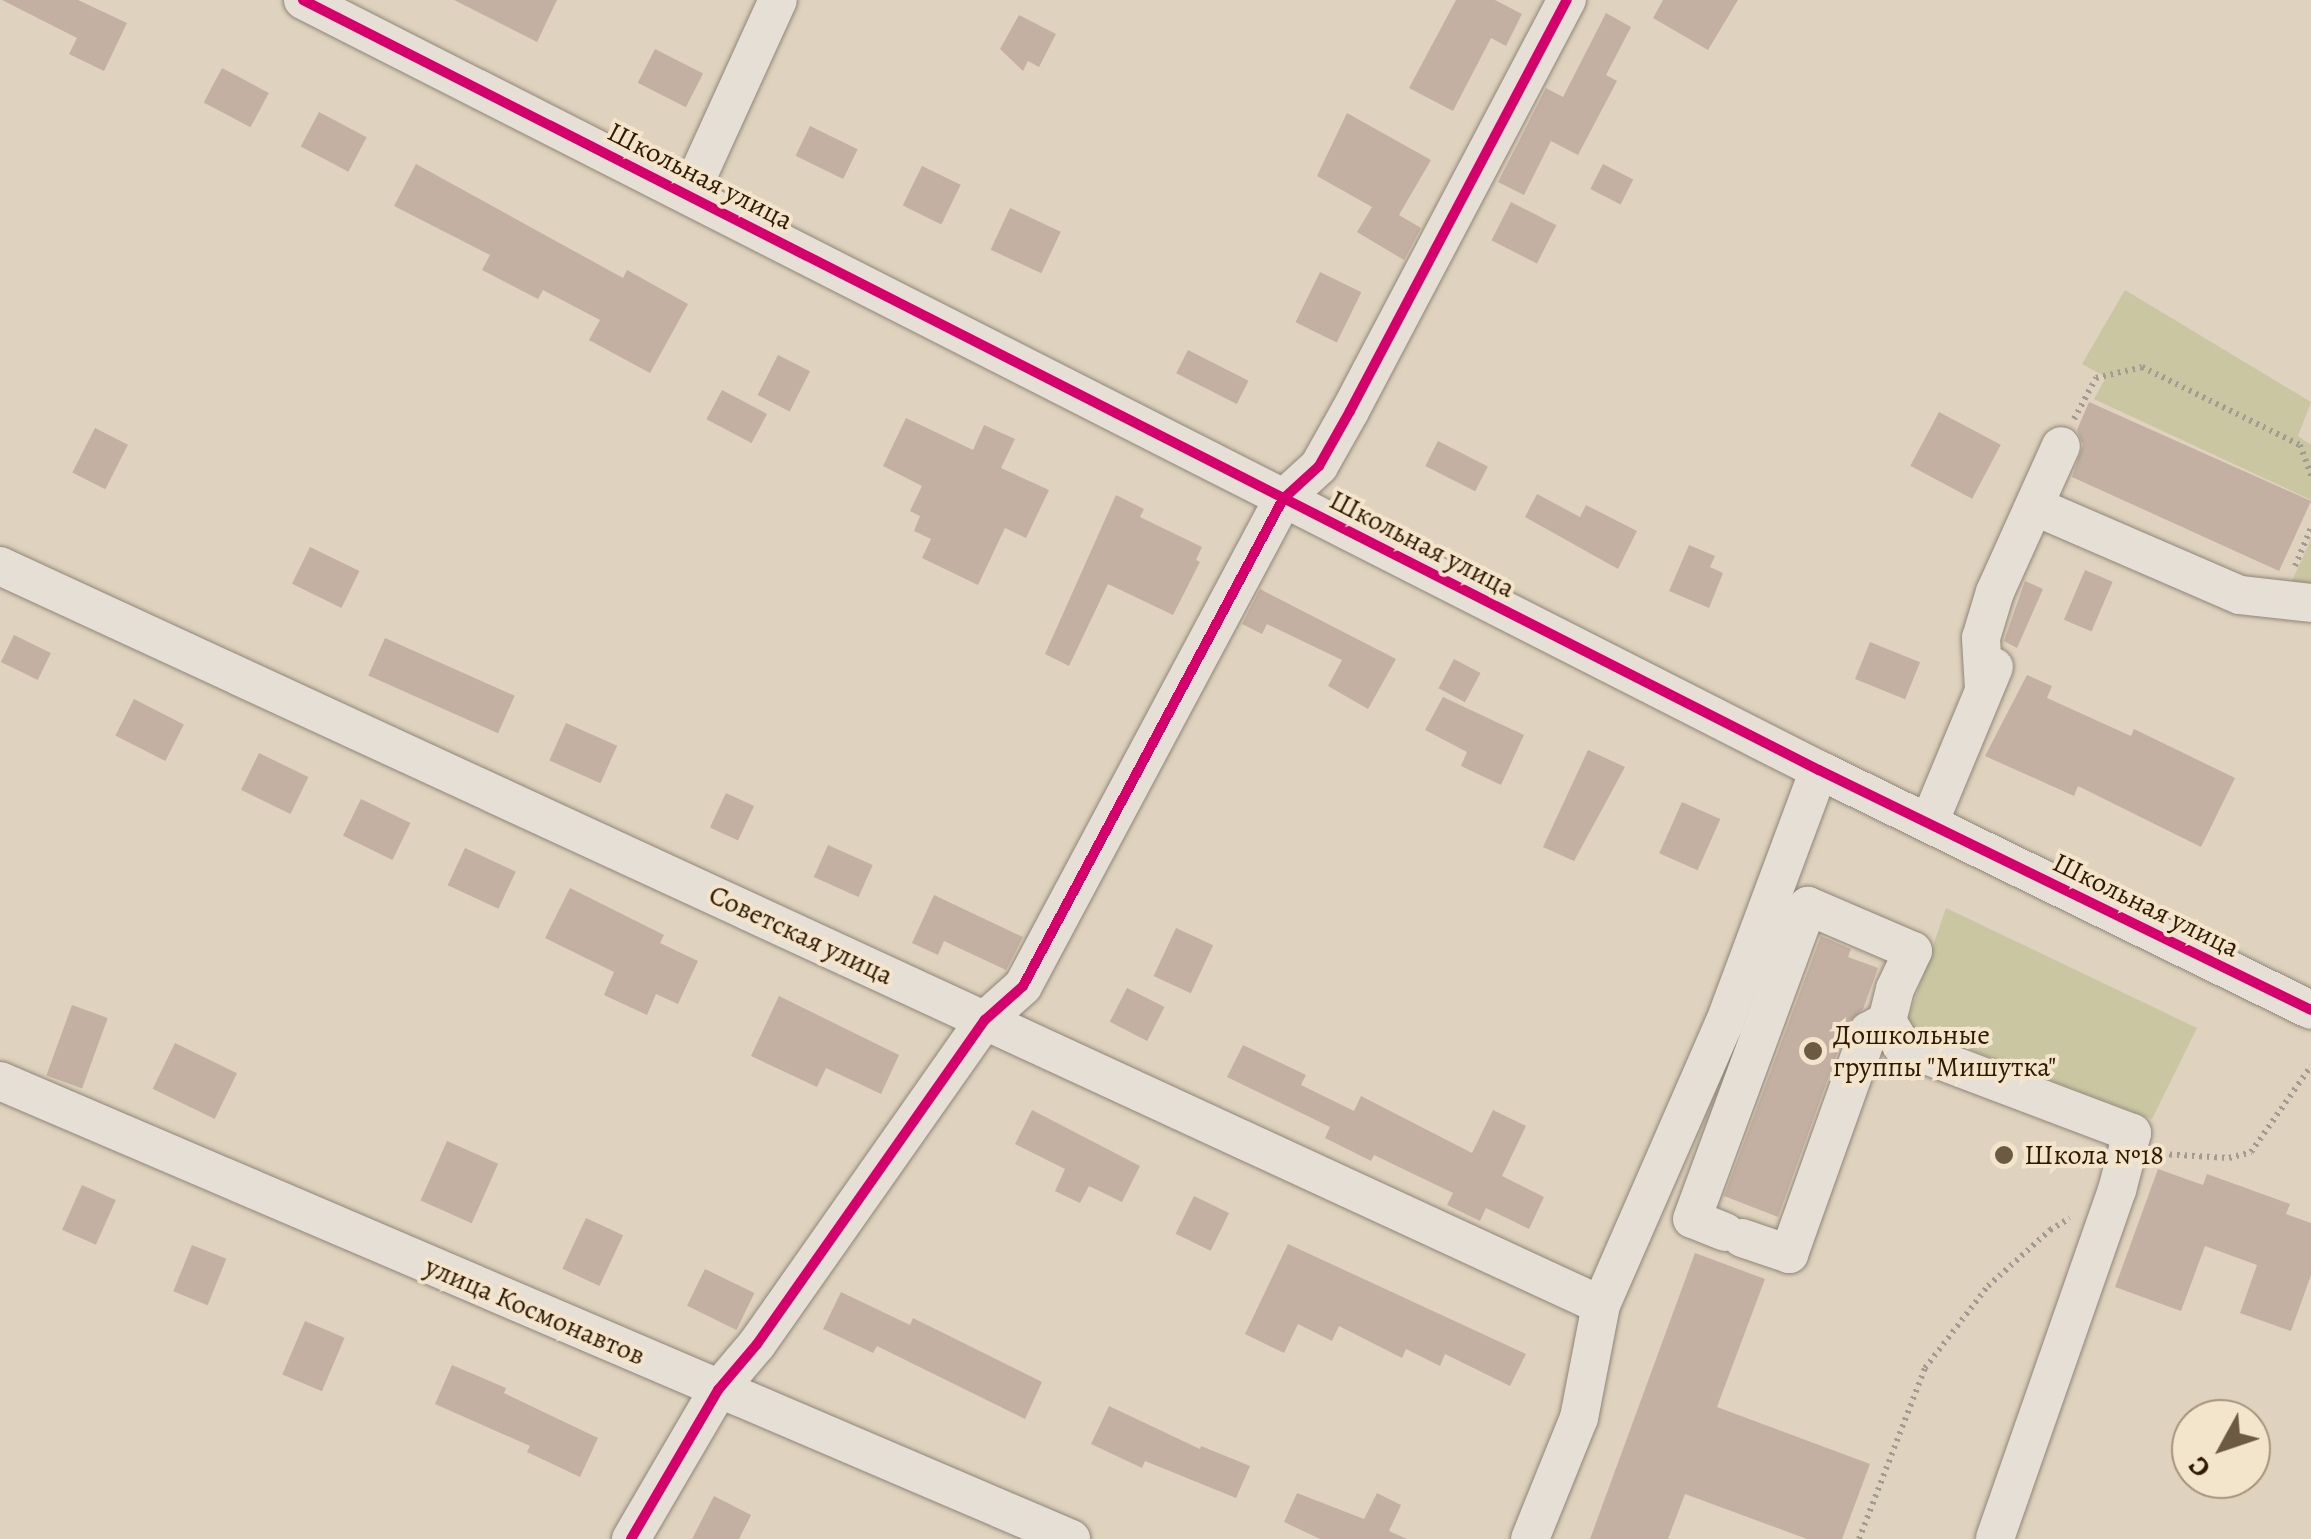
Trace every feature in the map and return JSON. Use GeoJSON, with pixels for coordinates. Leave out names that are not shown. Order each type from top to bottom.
{"type":"FeatureCollection","features":[{"type":"Feature","properties":{"kind":"street","name":"Школьная улица"},"geometry":{"type":"LineString","coordinates":[[302,0],[1819,770],[2311,1010]]}},
{"type":"Feature","properties":{"kind":"street"},"geometry":{"type":"LineString","coordinates":[[689,195],[778,0]]}},
{"type":"Feature","properties":{"kind":"street"},"geometry":{"type":"LineString","coordinates":[[631,1539],[718,1390],[757,1344],[985,1020],[1022,986],[1283,499],[1319,466],[1350,411],[1567,0]]}},
{"type":"Feature","properties":{"kind":"street"},"geometry":{"type":"LineString","coordinates":[[1984,689],[1982,638],[1996,592],[2060,446]]}},
{"type":"Feature","properties":{"kind":"street"},"geometry":{"type":"LineString","coordinates":[[2034,506],[2240,595],[2311,603]]}},
{"type":"Feature","properties":{"kind":"street","name":"Советская улица"},"geometry":{"type":"LineString","coordinates":[[0,566],[1601,1305]]}},
{"type":"Feature","properties":{"kind":"street"},"geometry":{"type":"LineString","coordinates":[[1929,823],[2002,651]]}},
{"type":"Feature","properties":{"kind":"street"},"geometry":{"type":"LineString","coordinates":[[1530,1539],[1578,1418],[1601,1305],[1724,1024],[1819,770]]}},
{"type":"Feature","properties":{"kind":"street"},"geometry":{"type":"LineString","coordinates":[[1887,1021],[1870,1031],[1789,1254],[1692,1219],[1808,906],[1913,951],[1895,989],[1887,1021],[1902,1046],[2132,1133],[2116,1190],[1995,1539]]}},
{"type":"Feature","properties":{"kind":"street","name":"улица Космонавтов"},"geometry":{"type":"LineString","coordinates":[[0,1081],[1071,1539]]}},
{"type":"Feature","properties":{"kind":"path"},"geometry":{"type":"LineString","coordinates":[[2060,446],[2096,378],[2142,367],[2311,451]]}},
{"type":"Feature","properties":{"kind":"path"},"geometry":{"type":"LineString","coordinates":[[2300,445],[2311,476]]}},
{"type":"Feature","properties":{"kind":"shaded area"},"geometry":{"type":"Polygon","coordinates":[[[2125,290],[2311,402],[2298,436],[2311,445],[2311,500],[2094,399],[2106,377],[2082,364],[2125,290]]]}},
{"type":"Feature","properties":{"kind":"shaded area"},"geometry":{"type":"Polygon","coordinates":[[[2311,539],[2311,593],[2287,592],[2311,539]]]}},
{"type":"Feature","properties":{"kind":"shaded area"},"geometry":{"type":"Polygon","coordinates":[[[1946,908],[2197,1028],[2152,1119],[1906,1025],[1946,908]]]}},
{"type":"Feature","properties":{"kind":"building"},"geometry":{"type":"Polygon","coordinates":[[[2,0],[78,0],[127,23],[104,71],[69,54],[77,38],[2,0]]]}},
{"type":"Feature","properties":{"kind":"building"},"geometry":{"type":"Polygon","coordinates":[[[454,0],[557,0],[537,42],[454,0]]]}},
{"type":"Feature","properties":{"kind":"building"},"geometry":{"type":"Polygon","coordinates":[[[1456,0],[1495,0],[1522,14],[1506,46],[1491,38],[1453,111],[1409,88],[1456,0]]]}},
{"type":"Feature","properties":{"kind":"building"},"geometry":{"type":"Polygon","coordinates":[[[1663,0],[1738,0],[1708,50],[1653,18],[1663,0]]]}},
{"type":"Feature","properties":{"kind":"building"},"geometry":{"type":"Polygon","coordinates":[[[1606,13],[1631,27],[1606,75],[1617,81],[1578,155],[1551,141],[1524,195],[1498,182],[1546,88],[1563,97],[1606,13]]]}},
{"type":"Feature","properties":{"kind":"building"},"geometry":{"type":"Polygon","coordinates":[[[1019,15],[1056,34],[1039,67],[1028,61],[1023,71],[1000,49],[1019,15]]]}},
{"type":"Feature","properties":{"kind":"building"},"geometry":{"type":"Polygon","coordinates":[[[655,49],[703,74],[686,107],[638,83],[655,49]]]}},
{"type":"Feature","properties":{"kind":"building"},"geometry":{"type":"Polygon","coordinates":[[[222,68],[269,93],[250,127],[204,102],[222,68]]]}},
{"type":"Feature","properties":{"kind":"building"},"geometry":{"type":"Polygon","coordinates":[[[319,112],[367,137],[348,172],[301,146],[319,112]]]}},
{"type":"Feature","properties":{"kind":"building"},"geometry":{"type":"Polygon","coordinates":[[[1347,113],[1431,160],[1399,215],[1421,228],[1404,260],[1357,232],[1372,207],[1317,176],[1347,113]]]}},
{"type":"Feature","properties":{"kind":"building"},"geometry":{"type":"Polygon","coordinates":[[[810,126],[858,149],[843,179],[796,156],[810,126]]]}},
{"type":"Feature","properties":{"kind":"building"},"geometry":{"type":"Polygon","coordinates":[[[416,164],[623,278],[627,270],[688,304],[650,373],[589,340],[600,320],[543,290],[538,299],[482,270],[490,255],[394,206],[416,164]]]}},
{"type":"Feature","properties":{"kind":"building"},"geometry":{"type":"Polygon","coordinates":[[[1603,164],[1633,179],[1621,204],[1590,189],[1603,164]]]}},
{"type":"Feature","properties":{"kind":"building"},"geometry":{"type":"Polygon","coordinates":[[[922,166],[961,185],[941,224],[903,206],[922,166]]]}},
{"type":"Feature","properties":{"kind":"building"},"geometry":{"type":"Polygon","coordinates":[[[1511,202],[1556,225],[1537,263],[1491,240],[1511,202]]]}},
{"type":"Feature","properties":{"kind":"building"},"geometry":{"type":"Polygon","coordinates":[[[1010,208],[1061,232],[1041,273],[991,250],[1010,208]]]}},
{"type":"Feature","properties":{"kind":"building"},"geometry":{"type":"Polygon","coordinates":[[[1320,272],[1361,292],[1337,342],[1295,322],[1320,272]]]}},
{"type":"Feature","properties":{"kind":"building"},"geometry":{"type":"Polygon","coordinates":[[[1188,350],[1249,381],[1237,404],[1176,373],[1188,350]]]}},
{"type":"Feature","properties":{"kind":"building"},"geometry":{"type":"Polygon","coordinates":[[[778,355],[810,371],[790,411],[758,395],[778,355]]]}},
{"type":"Feature","properties":{"kind":"building"},"geometry":{"type":"Polygon","coordinates":[[[722,390],[767,414],[752,443],[707,419],[722,390]]]}},
{"type":"Feature","properties":{"kind":"building"},"geometry":{"type":"Polygon","coordinates":[[[2089,402],[2311,501],[2279,571],[2072,477],[2083,445],[2077,430],[2089,402]]]}},
{"type":"Feature","properties":{"kind":"building"},"geometry":{"type":"Polygon","coordinates":[[[1939,412],[2001,445],[1972,499],[1910,466],[1939,412]]]}},
{"type":"Feature","properties":{"kind":"building"},"geometry":{"type":"Polygon","coordinates":[[[906,418],[973,450],[984,425],[1015,439],[1001,468],[1049,490],[1026,538],[1005,528],[978,585],[922,558],[931,539],[914,531],[920,516],[910,511],[922,486],[883,466],[906,418]]]}},
{"type":"Feature","properties":{"kind":"building"},"geometry":{"type":"Polygon","coordinates":[[[95,428],[128,445],[105,489],[72,473],[95,428]]]}},
{"type":"Feature","properties":{"kind":"building"},"geometry":{"type":"Polygon","coordinates":[[[1438,441],[1488,466],[1475,491],[1425,466],[1438,441]]]}},
{"type":"Feature","properties":{"kind":"building"},"geometry":{"type":"Polygon","coordinates":[[[1537,494],[1580,517],[1586,505],[1637,531],[1618,569],[1525,517],[1537,494]]]}},
{"type":"Feature","properties":{"kind":"building"},"geometry":{"type":"Polygon","coordinates":[[[1116,495],[1144,509],[1140,517],[1202,547],[1196,560],[1200,562],[1173,615],[1108,584],[1069,666],[1045,654],[1116,495]]]}},
{"type":"Feature","properties":{"kind":"building"},"geometry":{"type":"Polygon","coordinates":[[[1689,545],[1715,556],[1710,567],[1723,573],[1709,608],[1669,591],[1689,545]]]}},
{"type":"Feature","properties":{"kind":"building"},"geometry":{"type":"Polygon","coordinates":[[[310,547],[359,571],[341,608],[292,584],[310,547]]]}},
{"type":"Feature","properties":{"kind":"building"},"geometry":{"type":"Polygon","coordinates":[[[2085,570],[2113,582],[2092,631],[2064,620],[2085,570]]]}},
{"type":"Feature","properties":{"kind":"building"},"geometry":{"type":"Polygon","coordinates":[[[2025,581],[2043,589],[2017,648],[2004,641],[2025,581]]]}},
{"type":"Feature","properties":{"kind":"building"},"geometry":{"type":"Polygon","coordinates":[[[1260,589],[1396,659],[1368,709],[1328,686],[1342,660],[1267,624],[1262,634],[1242,624],[1260,589]]]}},
{"type":"Feature","properties":{"kind":"building"},"geometry":{"type":"Polygon","coordinates":[[[14,635],[51,653],[38,680],[1,662],[14,635]]]}},
{"type":"Feature","properties":{"kind":"building"},"geometry":{"type":"Polygon","coordinates":[[[385,638],[515,696],[498,733],[368,675],[385,638]]]}},
{"type":"Feature","properties":{"kind":"building"},"geometry":{"type":"Polygon","coordinates":[[[1870,642],[1920,662],[1905,699],[1855,679],[1870,642]]]}},
{"type":"Feature","properties":{"kind":"building"},"geometry":{"type":"Polygon","coordinates":[[[1454,659],[1480,673],[1465,702],[1439,688],[1454,659]]]}},
{"type":"Feature","properties":{"kind":"building"},"geometry":{"type":"Polygon","coordinates":[[[2027,675],[2052,686],[2047,698],[2131,736],[2134,729],[2235,778],[2201,847],[2078,786],[2074,796],[1985,756],[2027,675]]]}},
{"type":"Feature","properties":{"kind":"building"},"geometry":{"type":"Polygon","coordinates":[[[1443,697],[1524,735],[1501,785],[1461,766],[1467,752],[1425,730],[1443,697]]]}},
{"type":"Feature","properties":{"kind":"building"},"geometry":{"type":"Polygon","coordinates":[[[134,699],[184,724],[165,761],[115,736],[134,699]]]}},
{"type":"Feature","properties":{"kind":"building"},"geometry":{"type":"Polygon","coordinates":[[[566,723],[617,746],[600,783],[549,760],[566,723]]]}},
{"type":"Feature","properties":{"kind":"building"},"geometry":{"type":"Polygon","coordinates":[[[1588,750],[1625,767],[1574,861],[1543,847],[1588,750]]]}},
{"type":"Feature","properties":{"kind":"building"},"geometry":{"type":"Polygon","coordinates":[[[259,753],[308,777],[290,814],[241,790],[259,753]]]}},
{"type":"Feature","properties":{"kind":"building"},"geometry":{"type":"Polygon","coordinates":[[[726,793],[754,806],[738,841],[710,827],[726,793]]]}},
{"type":"Feature","properties":{"kind":"building"},"geometry":{"type":"Polygon","coordinates":[[[361,799],[410,823],[392,860],[343,836],[361,799]]]}},
{"type":"Feature","properties":{"kind":"building"},"geometry":{"type":"Polygon","coordinates":[[[1682,802],[1720,819],[1698,870],[1659,853],[1682,802]]]}},
{"type":"Feature","properties":{"kind":"building"},"geometry":{"type":"Polygon","coordinates":[[[828,845],[873,865],[859,897],[814,877],[828,845]]]}},
{"type":"Feature","properties":{"kind":"building"},"geometry":{"type":"Polygon","coordinates":[[[465,848],[516,872],[498,909],[448,885],[465,848]]]}},
{"type":"Feature","properties":{"kind":"building"},"geometry":{"type":"Polygon","coordinates":[[[570,888],[664,935],[660,943],[698,961],[678,1004],[656,994],[647,1015],[604,995],[614,972],[545,938],[570,888]]]}},
{"type":"Feature","properties":{"kind":"building"},"geometry":{"type":"Polygon","coordinates":[[[934,895],[1023,937],[1006,970],[944,941],[938,955],[912,943],[934,895]]]}},
{"type":"Feature","properties":{"kind":"building"},"geometry":{"type":"Polygon","coordinates":[[[1176,928],[1213,945],[1191,993],[1154,976],[1176,928]]]}},
{"type":"Feature","properties":{"kind":"building","name":"Дошкольные группы \"Мишутка\""},"geometry":{"type":"Polygon","coordinates":[[[1821,936],[1851,949],[1848,957],[1878,968],[1863,1009],[1848,1023],[1778,1217],[1724,1196],[1821,936]]]}},
{"type":"Feature","properties":{"kind":"building"},"geometry":{"type":"Polygon","coordinates":[[[1127,988],[1164,1007],[1147,1041],[1110,1022],[1127,988]]]}},
{"type":"Feature","properties":{"kind":"building"},"geometry":{"type":"Polygon","coordinates":[[[779,996],[899,1055],[881,1094],[826,1068],[817,1087],[751,1056],[779,996]]]}},
{"type":"Feature","properties":{"kind":"building"},"geometry":{"type":"Polygon","coordinates":[[[72,1005],[108,1018],[82,1088],[46,1075],[72,1005]]]}},
{"type":"Feature","properties":{"kind":"building"},"geometry":{"type":"Polygon","coordinates":[[[175,1043],[237,1073],[215,1119],[153,1089],[175,1043]]]}},
{"type":"Feature","properties":{"kind":"building"},"geometry":{"type":"Polygon","coordinates":[[[1243,1045],[1306,1075],[1301,1085],[1354,1111],[1361,1096],[1472,1153],[1493,1110],[1526,1126],[1502,1176],[1544,1197],[1529,1229],[1486,1208],[1480,1221],[1447,1205],[1453,1193],[1374,1155],[1371,1161],[1325,1138],[1330,1127],[1227,1077],[1243,1045]]]}},
{"type":"Feature","properties":{"kind":"building"},"geometry":{"type":"Polygon","coordinates":[[[1032,1110],[1140,1166],[1122,1202],[1089,1186],[1080,1203],[1055,1191],[1065,1169],[1015,1144],[1032,1110]]]}},
{"type":"Feature","properties":{"kind":"building"},"geometry":{"type":"Polygon","coordinates":[[[447,1141],[498,1164],[472,1223],[421,1200],[447,1141]]]}},
{"type":"Feature","properties":{"kind":"building"},"geometry":{"type":"Polygon","coordinates":[[[2158,1169],[2203,1185],[2207,1174],[2290,1204],[2286,1214],[2311,1223],[2311,1275],[2291,1331],[2240,1313],[2257,1265],[2205,1246],[2181,1311],[2115,1287],[2158,1169]]]}},
{"type":"Feature","properties":{"kind":"building"},"geometry":{"type":"Polygon","coordinates":[[[82,1185],[116,1200],[96,1245],[62,1230],[82,1185]]]}},
{"type":"Feature","properties":{"kind":"building"},"geometry":{"type":"Polygon","coordinates":[[[1194,1196],[1229,1213],[1211,1251],[1176,1234],[1194,1196]]]}},
{"type":"Feature","properties":{"kind":"building"},"geometry":{"type":"Polygon","coordinates":[[[586,1218],[623,1235],[599,1286],[562,1269],[586,1218]]]}},
{"type":"Feature","properties":{"kind":"building"},"geometry":{"type":"Polygon","coordinates":[[[1288,1244],[1526,1354],[1510,1386],[1445,1354],[1440,1366],[1406,1349],[1402,1358],[1339,1326],[1332,1341],[1298,1324],[1284,1353],[1245,1334],[1288,1244]]]}},
{"type":"Feature","properties":{"kind":"building"},"geometry":{"type":"Polygon","coordinates":[[[192,1245],[226,1259],[208,1305],[173,1291],[192,1245]]]}},
{"type":"Feature","properties":{"kind":"building"},"geometry":{"type":"Polygon","coordinates":[[[1695,1253],[1765,1279],[1717,1407],[1870,1464],[1842,1539],[1807,1539],[1685,1494],[1668,1539],[1590,1539],[1695,1253]]]}},
{"type":"Feature","properties":{"kind":"building"},"geometry":{"type":"Polygon","coordinates":[[[705,1269],[754,1293],[736,1330],[687,1306],[705,1269]]]}},
{"type":"Feature","properties":{"kind":"building"},"geometry":{"type":"Polygon","coordinates":[[[841,1292],[910,1325],[913,1318],[1042,1382],[1025,1419],[877,1346],[873,1353],[823,1329],[841,1292]]]}},
{"type":"Feature","properties":{"kind":"building"},"geometry":{"type":"Polygon","coordinates":[[[305,1321],[345,1338],[322,1391],[282,1374],[305,1321]]]}},
{"type":"Feature","properties":{"kind":"building"},"geometry":{"type":"Polygon","coordinates":[[[452,1365],[506,1388],[504,1393],[598,1438],[580,1477],[527,1452],[530,1446],[435,1404],[452,1365]]]}},
{"type":"Feature","properties":{"kind":"building"},"geometry":{"type":"Polygon","coordinates":[[[1109,1406],[1200,1449],[1201,1446],[1250,1466],[1236,1498],[1145,1461],[1142,1468],[1091,1444],[1109,1406]]]}},
{"type":"Feature","properties":{"kind":"building"},"geometry":{"type":"Polygon","coordinates":[[[1297,1493],[1364,1519],[1377,1493],[1401,1505],[1389,1531],[1407,1539],[1320,1539],[1284,1522],[1297,1493]]]}},
{"type":"Feature","properties":{"kind":"building"},"geometry":{"type":"Polygon","coordinates":[[[714,1496],[751,1515],[739,1539],[692,1539],[714,1496]]]}},
{"type":"Feature","properties":{"kind":"cycle path"},"geometry":{"type":"LineString","coordinates":[[303,0],[1819,770],[2311,1010]]}},
{"type":"Feature","properties":{"kind":"cycle path"},"geometry":{"type":"LineString","coordinates":[[631,1539],[718,1390],[757,1344],[985,1020],[1023,986],[1283,499],[1319,466],[1350,411],[1567,0]]}},
{"type":"Feature","properties":{"kind":"place","name":"Дошкольные группы \"Мишутка\""},"geometry":{"type":"Point","coordinates":[1813,1051]}},
{"type":"Feature","properties":{"kind":"place","name":"Школа №18"},"geometry":{"type":"Point","coordinates":[2004,1155]}}]}
